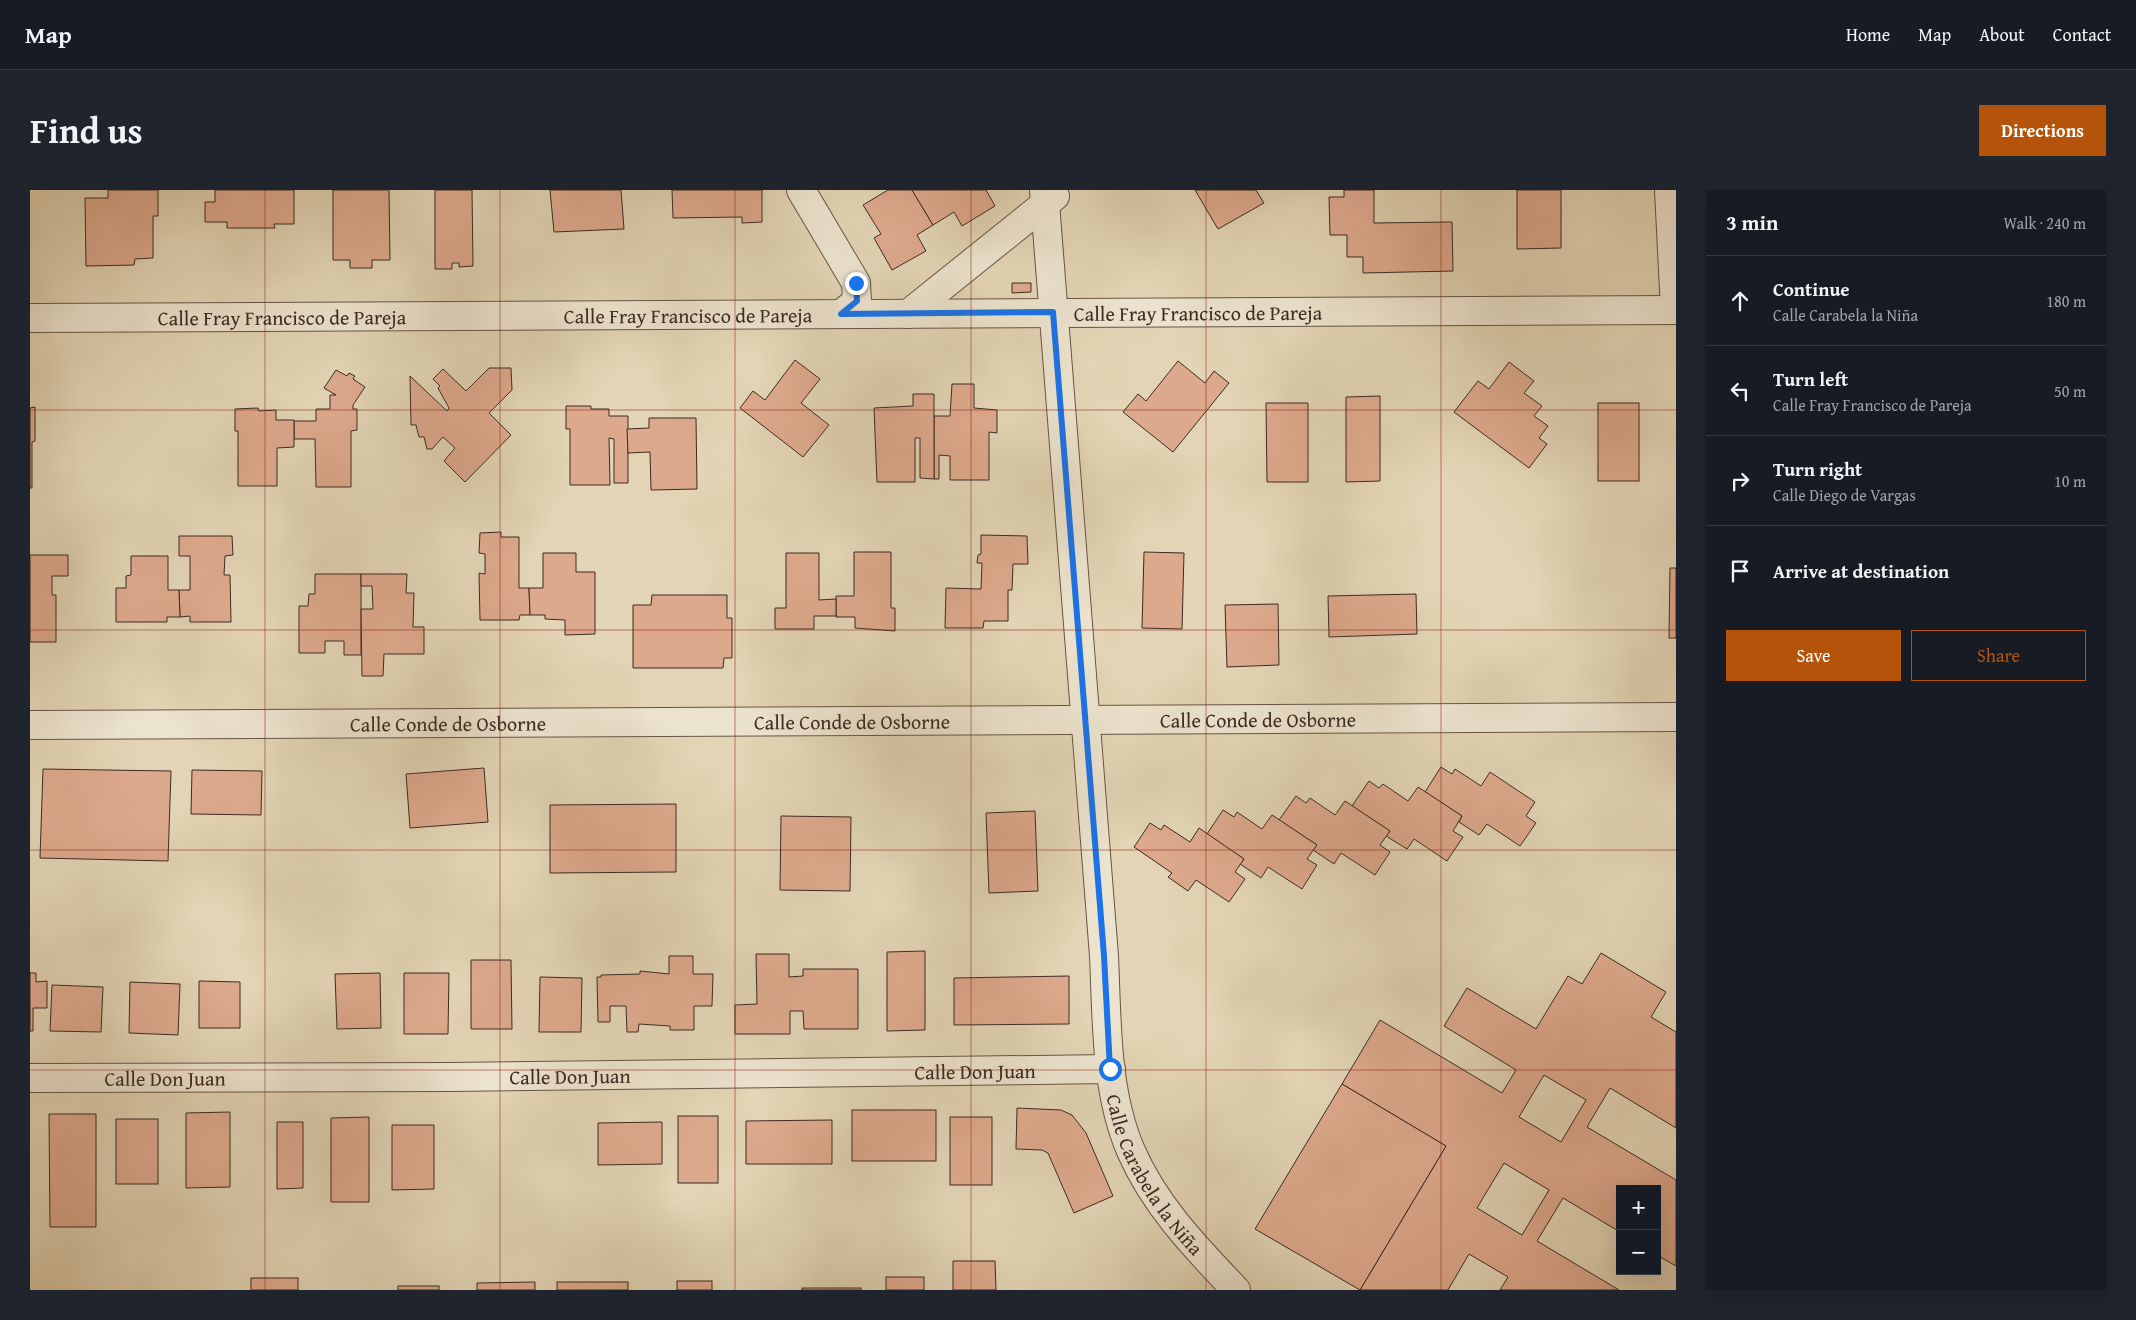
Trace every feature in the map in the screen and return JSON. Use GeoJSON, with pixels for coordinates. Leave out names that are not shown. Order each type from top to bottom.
{"type":"FeatureCollection","features":[{"type":"Feature","properties":{"kind":"street"},"geometry":{"type":"LineString","coordinates":[[801,190],[856,283],[857,301],[841,314]]}},
{"type":"Feature","properties":{"kind":"street"},"geometry":{"type":"LineString","coordinates":[[1669,190],[1676,310]]}},
{"type":"Feature","properties":{"kind":"street"},"geometry":{"type":"LineString","coordinates":[[908,314],[1050,195]]}},
{"type":"Feature","properties":{"kind":"street","name":"Calle Carabela la Niña"},"geometry":{"type":"LineString","coordinates":[[1050,195],[1053,312],[1104,956],[1110,1069],[1119,1113],[1131,1151],[1156,1196],[1183,1234],[1236,1290]]}},
{"type":"Feature","properties":{"kind":"street","name":"Calle Fray Francisco de Pareja"},"geometry":{"type":"LineString","coordinates":[[30,318],[1676,310]]}},
{"type":"Feature","properties":{"kind":"street","name":"Calle Conde de Osborne"},"geometry":{"type":"LineString","coordinates":[[30,725],[1676,718]]}},
{"type":"Feature","properties":{"kind":"street","name":"Calle Don Juan"},"geometry":{"type":"LineString","coordinates":[[30,1078],[469,1076],[1110,1069]]}},
{"type":"Feature","properties":{"kind":"building"},"geometry":{"type":"Polygon","coordinates":[[[108,190],[158,190],[158,216],[153,216],[153,258],[135,259],[134,265],[86,266],[85,198],[108,198],[108,190]]]}},
{"type":"Feature","properties":{"kind":"building"},"geometry":{"type":"Polygon","coordinates":[[[215,190],[294,190],[294,224],[274,224],[275,228],[227,228],[227,222],[205,222],[205,202],[215,202],[215,190]]]}},
{"type":"Feature","properties":{"kind":"building"},"geometry":{"type":"Polygon","coordinates":[[[333,190],[389,190],[390,260],[372,260],[372,268],[350,268],[350,260],[333,260],[333,190]]]}},
{"type":"Feature","properties":{"kind":"building"},"geometry":{"type":"Polygon","coordinates":[[[435,190],[472,190],[473,266],[459,267],[459,263],[452,263],[452,269],[435,269],[435,190]]]}},
{"type":"Feature","properties":{"kind":"building"},"geometry":{"type":"Polygon","coordinates":[[[550,190],[621,190],[624,229],[554,232],[550,190]]]}},
{"type":"Feature","properties":{"kind":"building"},"geometry":{"type":"Polygon","coordinates":[[[672,190],[762,190],[762,222],[742,223],[742,217],[673,218],[672,190]]]}},
{"type":"Feature","properties":{"kind":"building"},"geometry":{"type":"Polygon","coordinates":[[[888,190],[912,190],[933,225],[917,235],[926,251],[892,270],[874,238],[881,234],[863,205],[888,190]]]}},
{"type":"Feature","properties":{"kind":"building"},"geometry":{"type":"Polygon","coordinates":[[[912,190],[986,190],[995,206],[962,226],[954,212],[933,225],[912,190]]]}},
{"type":"Feature","properties":{"kind":"building"},"geometry":{"type":"Polygon","coordinates":[[[1195,190],[1256,190],[1264,203],[1218,229],[1195,190]]]}},
{"type":"Feature","properties":{"kind":"building"},"geometry":{"type":"Polygon","coordinates":[[[1344,190],[1374,190],[1374,223],[1452,222],[1453,271],[1363,273],[1363,257],[1347,257],[1347,235],[1330,235],[1329,197],[1344,197],[1344,190]]]}},
{"type":"Feature","properties":{"kind":"building"},"geometry":{"type":"Polygon","coordinates":[[[1517,190],[1561,190],[1561,248],[1517,249],[1517,190]]]}},
{"type":"Feature","properties":{"kind":"building"},"geometry":{"type":"Polygon","coordinates":[[[1012,283],[1031,283],[1031,292],[1012,293],[1012,283]]]}},
{"type":"Feature","properties":{"kind":"building"},"geometry":{"type":"Polygon","coordinates":[[[795,360],[820,379],[801,403],[829,425],[803,457],[740,408],[753,391],[765,400],[795,360]]]}},
{"type":"Feature","properties":{"kind":"building"},"geometry":{"type":"Polygon","coordinates":[[[1178,361],[1205,383],[1214,371],[1229,383],[1173,452],[1123,412],[1138,394],[1146,401],[1178,361]]]}},
{"type":"Feature","properties":{"kind":"building"},"geometry":{"type":"Polygon","coordinates":[[[1509,362],[1534,381],[1524,393],[1542,406],[1534,416],[1548,426],[1539,438],[1547,444],[1529,468],[1454,412],[1478,381],[1489,389],[1509,362]]]}},
{"type":"Feature","properties":{"kind":"building"},"geometry":{"type":"Polygon","coordinates":[[[489,368],[511,368],[512,390],[489,413],[511,435],[465,482],[444,461],[455,448],[443,437],[432,449],[427,449],[424,437],[419,437],[416,425],[411,425],[410,376],[447,411],[449,408],[438,388],[440,386],[433,379],[443,369],[466,391],[489,368]]]}},
{"type":"Feature","properties":{"kind":"building"},"geometry":{"type":"Polygon","coordinates":[[[336,370],[347,376],[349,373],[355,376],[353,379],[365,387],[353,405],[353,409],[357,409],[357,430],[351,431],[351,487],[316,487],[315,439],[294,439],[294,421],[316,421],[316,409],[330,409],[330,395],[336,395],[324,388],[336,370]]]}},
{"type":"Feature","properties":{"kind":"building"},"geometry":{"type":"Polygon","coordinates":[[[952,384],[974,384],[974,408],[997,410],[997,433],[989,432],[989,480],[950,480],[950,456],[939,455],[939,479],[934,479],[934,416],[950,416],[952,384]]]}},
{"type":"Feature","properties":{"kind":"building"},"geometry":{"type":"Polygon","coordinates":[[[913,394],[934,394],[934,479],[920,478],[920,438],[915,438],[915,482],[877,482],[874,408],[913,406],[913,394]]]}},
{"type":"Feature","properties":{"kind":"building"},"geometry":{"type":"Polygon","coordinates":[[[1380,396],[1380,481],[1346,482],[1346,397],[1380,396]]]}},
{"type":"Feature","properties":{"kind":"building"},"geometry":{"type":"Polygon","coordinates":[[[1266,403],[1308,403],[1308,482],[1267,482],[1266,403]]]}},
{"type":"Feature","properties":{"kind":"building"},"geometry":{"type":"Polygon","coordinates":[[[1598,403],[1639,403],[1639,481],[1598,481],[1598,403]]]}},
{"type":"Feature","properties":{"kind":"building"},"geometry":{"type":"Polygon","coordinates":[[[566,406],[591,406],[591,409],[609,409],[609,416],[628,416],[628,483],[614,483],[614,439],[609,438],[610,485],[570,485],[570,429],[566,429],[566,406]]]}},
{"type":"Feature","properties":{"kind":"building"},"geometry":{"type":"Polygon","coordinates":[[[35,407],[35,441],[32,442],[32,488],[30,488],[30,408],[35,407]]]}},
{"type":"Feature","properties":{"kind":"building"},"geometry":{"type":"Polygon","coordinates":[[[258,408],[259,411],[276,410],[276,420],[294,420],[294,447],[277,448],[277,486],[238,486],[238,431],[235,431],[235,409],[258,408]]]}},
{"type":"Feature","properties":{"kind":"building"},"geometry":{"type":"Polygon","coordinates":[[[649,418],[696,418],[697,489],[651,490],[650,452],[628,453],[627,429],[649,428],[649,418]]]}},
{"type":"Feature","properties":{"kind":"building"},"geometry":{"type":"Polygon","coordinates":[[[501,532],[501,537],[519,537],[519,588],[529,588],[530,615],[520,615],[519,620],[480,620],[479,573],[485,574],[485,554],[479,553],[480,533],[501,532]]]}},
{"type":"Feature","properties":{"kind":"building"},"geometry":{"type":"Polygon","coordinates":[[[981,535],[1027,536],[1028,564],[1013,564],[1012,590],[1008,590],[1008,621],[984,621],[983,628],[945,628],[946,588],[981,589],[982,563],[977,563],[978,555],[981,554],[981,535]]]}},
{"type":"Feature","properties":{"kind":"building"},"geometry":{"type":"Polygon","coordinates":[[[179,536],[232,536],[233,555],[225,556],[224,575],[230,575],[231,622],[190,622],[190,616],[180,617],[179,590],[190,590],[190,556],[179,556],[179,536]]]}},
{"type":"Feature","properties":{"kind":"building"},"geometry":{"type":"Polygon","coordinates":[[[854,552],[891,552],[891,608],[895,608],[895,631],[855,628],[855,617],[836,617],[836,596],[854,596],[854,552]]]}},
{"type":"Feature","properties":{"kind":"building"},"geometry":{"type":"Polygon","coordinates":[[[1144,552],[1184,553],[1182,629],[1142,628],[1144,552]]]}},
{"type":"Feature","properties":{"kind":"building"},"geometry":{"type":"Polygon","coordinates":[[[543,553],[576,553],[576,572],[595,572],[595,634],[565,635],[565,620],[545,619],[545,615],[530,615],[529,588],[543,588],[543,553]]]}},
{"type":"Feature","properties":{"kind":"building"},"geometry":{"type":"Polygon","coordinates":[[[786,553],[819,553],[819,600],[836,599],[836,616],[814,616],[814,629],[775,629],[775,608],[786,608],[786,553]]]}},
{"type":"Feature","properties":{"kind":"building"},"geometry":{"type":"Polygon","coordinates":[[[30,555],[68,555],[68,576],[52,576],[52,595],[56,595],[56,642],[30,642],[30,555]]]}},
{"type":"Feature","properties":{"kind":"building"},"geometry":{"type":"Polygon","coordinates":[[[131,556],[168,556],[168,590],[179,590],[180,617],[167,617],[167,622],[116,622],[116,588],[126,588],[126,576],[131,575],[131,556]]]}},
{"type":"Feature","properties":{"kind":"building"},"geometry":{"type":"Polygon","coordinates":[[[1670,568],[1676,568],[1676,638],[1669,638],[1670,568]]]}},
{"type":"Feature","properties":{"kind":"building"},"geometry":{"type":"Polygon","coordinates":[[[315,574],[361,574],[361,655],[344,655],[344,641],[325,641],[325,653],[299,653],[299,606],[308,606],[309,594],[315,594],[315,574]]]}},
{"type":"Feature","properties":{"kind":"building"},"geometry":{"type":"Polygon","coordinates":[[[361,574],[407,574],[406,593],[414,593],[413,627],[424,627],[424,654],[384,654],[383,676],[362,676],[361,609],[373,609],[372,586],[361,586],[361,574]]]}},
{"type":"Feature","properties":{"kind":"building"},"geometry":{"type":"Polygon","coordinates":[[[1416,594],[1417,634],[1329,637],[1328,596],[1416,594]]]}},
{"type":"Feature","properties":{"kind":"building"},"geometry":{"type":"Polygon","coordinates":[[[652,595],[727,595],[727,618],[732,618],[732,658],[724,658],[723,668],[633,668],[633,605],[651,605],[652,595]]]}},
{"type":"Feature","properties":{"kind":"building"},"geometry":{"type":"Polygon","coordinates":[[[1278,604],[1279,665],[1227,667],[1225,605],[1278,604]]]}},
{"type":"Feature","properties":{"kind":"building"},"geometry":{"type":"Polygon","coordinates":[[[1441,767],[1452,774],[1455,769],[1481,786],[1490,772],[1535,802],[1526,816],[1536,823],[1520,846],[1487,824],[1479,835],[1459,822],[1462,816],[1425,792],[1441,767]]]}},
{"type":"Feature","properties":{"kind":"building"},"geometry":{"type":"Polygon","coordinates":[[[484,768],[488,822],[410,828],[406,774],[484,768]]]}},
{"type":"Feature","properties":{"kind":"building"},"geometry":{"type":"Polygon","coordinates":[[[43,769],[171,771],[168,861],[40,858],[43,769]]]}},
{"type":"Feature","properties":{"kind":"building"},"geometry":{"type":"Polygon","coordinates":[[[192,770],[262,771],[261,815],[191,814],[192,770]]]}},
{"type":"Feature","properties":{"kind":"building"},"geometry":{"type":"Polygon","coordinates":[[[1369,781],[1379,788],[1383,784],[1408,801],[1418,787],[1462,816],[1453,831],[1463,837],[1447,861],[1414,839],[1407,849],[1386,836],[1390,831],[1352,806],[1369,781]]]}},
{"type":"Feature","properties":{"kind":"building"},"geometry":{"type":"Polygon","coordinates":[[[1296,796],[1306,803],[1310,798],[1335,815],[1345,801],[1390,831],[1380,845],[1390,852],[1375,875],[1341,853],[1334,864],[1313,850],[1317,845],[1279,820],[1296,796]]]}},
{"type":"Feature","properties":{"kind":"building"},"geometry":{"type":"Polygon","coordinates":[[[676,804],[676,872],[550,873],[550,805],[676,804]]]}},
{"type":"Feature","properties":{"kind":"building"},"geometry":{"type":"Polygon","coordinates":[[[1223,810],[1234,817],[1237,812],[1262,829],[1272,815],[1317,845],[1307,859],[1317,865],[1302,889],[1268,867],[1261,878],[1240,864],[1244,859],[1207,834],[1223,810]]]}},
{"type":"Feature","properties":{"kind":"building"},"geometry":{"type":"Polygon","coordinates":[[[1035,811],[1038,891],[989,893],[986,813],[1035,811]]]}},
{"type":"Feature","properties":{"kind":"building"},"geometry":{"type":"Polygon","coordinates":[[[781,816],[851,817],[850,891],[780,890],[781,816]]]}},
{"type":"Feature","properties":{"kind":"building"},"geometry":{"type":"Polygon","coordinates":[[[1150,823],[1161,830],[1164,825],[1190,842],[1199,828],[1244,859],[1235,872],[1245,879],[1229,902],[1196,880],[1188,891],[1168,877],[1172,873],[1134,847],[1150,823]]]}},
{"type":"Feature","properties":{"kind":"building"},"geometry":{"type":"Polygon","coordinates":[[[925,951],[925,1030],[887,1031],[887,952],[925,951]]]}},
{"type":"Feature","properties":{"kind":"building"},"geometry":{"type":"Polygon","coordinates":[[[1601,953],[1666,992],[1651,1017],[1676,1032],[1676,1128],[1610,1088],[1587,1127],[1676,1180],[1676,1266],[1661,1257],[1661,1185],[1616,1185],[1616,1230],[1563,1198],[1537,1241],[1619,1290],[1500,1290],[1508,1277],[1469,1254],[1448,1290],[1360,1290],[1446,1146],[1342,1084],[1380,1020],[1502,1093],[1516,1070],[1444,1026],[1467,988],[1536,1029],[1568,976],[1582,984],[1601,953]],[[1544,1075],[1519,1117],[1561,1142],[1586,1100],[1544,1075]],[[1504,1163],[1477,1208],[1522,1235],[1549,1190],[1504,1163]]]}},
{"type":"Feature","properties":{"kind":"building"},"geometry":{"type":"Polygon","coordinates":[[[756,954],[789,954],[789,977],[803,976],[803,969],[858,969],[858,1029],[804,1029],[803,1011],[790,1011],[790,1034],[735,1034],[735,1005],[757,1004],[756,954]]]}},
{"type":"Feature","properties":{"kind":"building"},"geometry":{"type":"Polygon","coordinates":[[[669,956],[693,956],[693,974],[713,974],[712,1006],[694,1006],[694,1030],[670,1030],[670,1026],[639,1024],[638,1032],[627,1032],[626,1006],[610,1006],[610,1022],[598,1022],[597,977],[601,977],[601,975],[640,974],[640,971],[669,974],[669,956]]]}},
{"type":"Feature","properties":{"kind":"building"},"geometry":{"type":"Polygon","coordinates":[[[471,960],[511,960],[512,1029],[471,1029],[471,960]]]}},
{"type":"Feature","properties":{"kind":"building"},"geometry":{"type":"Polygon","coordinates":[[[30,973],[36,973],[36,982],[47,981],[47,1008],[33,1008],[33,1031],[30,1031],[30,973]]]}},
{"type":"Feature","properties":{"kind":"building"},"geometry":{"type":"Polygon","coordinates":[[[380,973],[381,1028],[337,1029],[335,974],[380,973]]]}},
{"type":"Feature","properties":{"kind":"building"},"geometry":{"type":"Polygon","coordinates":[[[404,973],[449,973],[448,1034],[404,1034],[404,973]]]}},
{"type":"Feature","properties":{"kind":"building"},"geometry":{"type":"Polygon","coordinates":[[[1069,976],[1069,1024],[954,1025],[954,978],[1069,976]]]}},
{"type":"Feature","properties":{"kind":"building"},"geometry":{"type":"Polygon","coordinates":[[[540,977],[582,978],[581,1032],[539,1032],[540,977]]]}},
{"type":"Feature","properties":{"kind":"building"},"geometry":{"type":"Polygon","coordinates":[[[199,981],[240,982],[240,1028],[199,1028],[199,981]]]}},
{"type":"Feature","properties":{"kind":"building"},"geometry":{"type":"Polygon","coordinates":[[[130,982],[180,984],[178,1035],[129,1033],[130,982]]]}},
{"type":"Feature","properties":{"kind":"building"},"geometry":{"type":"Polygon","coordinates":[[[52,985],[103,987],[101,1032],[50,1031],[52,985]]]}},
{"type":"Feature","properties":{"kind":"building"},"geometry":{"type":"Polygon","coordinates":[[[1342,1084],[1446,1146],[1360,1290],[1255,1229],[1342,1084]]]}},
{"type":"Feature","properties":{"kind":"building"},"geometry":{"type":"Polygon","coordinates":[[[1017,1108],[1061,1110],[1072,1115],[1086,1133],[1113,1196],[1074,1213],[1048,1153],[1042,1150],[1016,1149],[1017,1108]]]}},
{"type":"Feature","properties":{"kind":"building"},"geometry":{"type":"Polygon","coordinates":[[[852,1110],[936,1110],[936,1161],[852,1161],[852,1110]]]}},
{"type":"Feature","properties":{"kind":"building"},"geometry":{"type":"Polygon","coordinates":[[[230,1112],[230,1187],[186,1188],[186,1113],[230,1112]]]}},
{"type":"Feature","properties":{"kind":"building"},"geometry":{"type":"Polygon","coordinates":[[[49,1114],[96,1114],[96,1227],[50,1227],[49,1114]]]}},
{"type":"Feature","properties":{"kind":"building"},"geometry":{"type":"Polygon","coordinates":[[[678,1116],[718,1116],[718,1183],[678,1183],[678,1116]]]}},
{"type":"Feature","properties":{"kind":"building"},"geometry":{"type":"Polygon","coordinates":[[[369,1117],[369,1202],[331,1202],[331,1118],[369,1117]]]}},
{"type":"Feature","properties":{"kind":"building"},"geometry":{"type":"Polygon","coordinates":[[[950,1117],[992,1117],[992,1185],[950,1185],[950,1117]]]}},
{"type":"Feature","properties":{"kind":"building"},"geometry":{"type":"Polygon","coordinates":[[[116,1119],[158,1119],[158,1184],[116,1184],[116,1119]]]}},
{"type":"Feature","properties":{"kind":"building"},"geometry":{"type":"Polygon","coordinates":[[[832,1120],[832,1164],[746,1164],[746,1121],[832,1120]]]}},
{"type":"Feature","properties":{"kind":"building"},"geometry":{"type":"Polygon","coordinates":[[[277,1122],[303,1122],[303,1188],[277,1189],[277,1122]]]}},
{"type":"Feature","properties":{"kind":"building"},"geometry":{"type":"Polygon","coordinates":[[[662,1122],[662,1164],[598,1165],[598,1123],[662,1122]]]}},
{"type":"Feature","properties":{"kind":"building"},"geometry":{"type":"Polygon","coordinates":[[[392,1125],[434,1125],[434,1189],[392,1190],[392,1125]]]}},
{"type":"Feature","properties":{"kind":"building"},"geometry":{"type":"Polygon","coordinates":[[[953,1261],[995,1261],[996,1290],[953,1290],[953,1261]]]}},
{"type":"Feature","properties":{"kind":"building"},"geometry":{"type":"Polygon","coordinates":[[[886,1277],[924,1277],[924,1290],[886,1290],[886,1277]]]}},
{"type":"Feature","properties":{"kind":"building"},"geometry":{"type":"Polygon","coordinates":[[[251,1278],[298,1278],[298,1290],[251,1290],[251,1278]]]}},
{"type":"Feature","properties":{"kind":"building"},"geometry":{"type":"Polygon","coordinates":[[[677,1281],[712,1281],[712,1290],[677,1290],[677,1281]]]}},
{"type":"Feature","properties":{"kind":"building"},"geometry":{"type":"Polygon","coordinates":[[[535,1282],[535,1290],[477,1290],[477,1283],[535,1282]]]}},
{"type":"Feature","properties":{"kind":"building"},"geometry":{"type":"Polygon","coordinates":[[[557,1282],[628,1282],[628,1290],[557,1290],[557,1282]]]}},
{"type":"Feature","properties":{"kind":"building"},"geometry":{"type":"Polygon","coordinates":[[[398,1286],[439,1286],[439,1290],[398,1290],[398,1286]]]}},
{"type":"Feature","properties":{"kind":"building"},"geometry":{"type":"Polygon","coordinates":[[[802,1288],[861,1288],[861,1290],[802,1290],[802,1288]]]}},
{"type":"Feature","properties":{"kind":"route"},"geometry":{"type":"LineString","coordinates":[[856,283],[857,301],[841,314],[1053,312],[1104,956],[1110,1069]]}}]}
